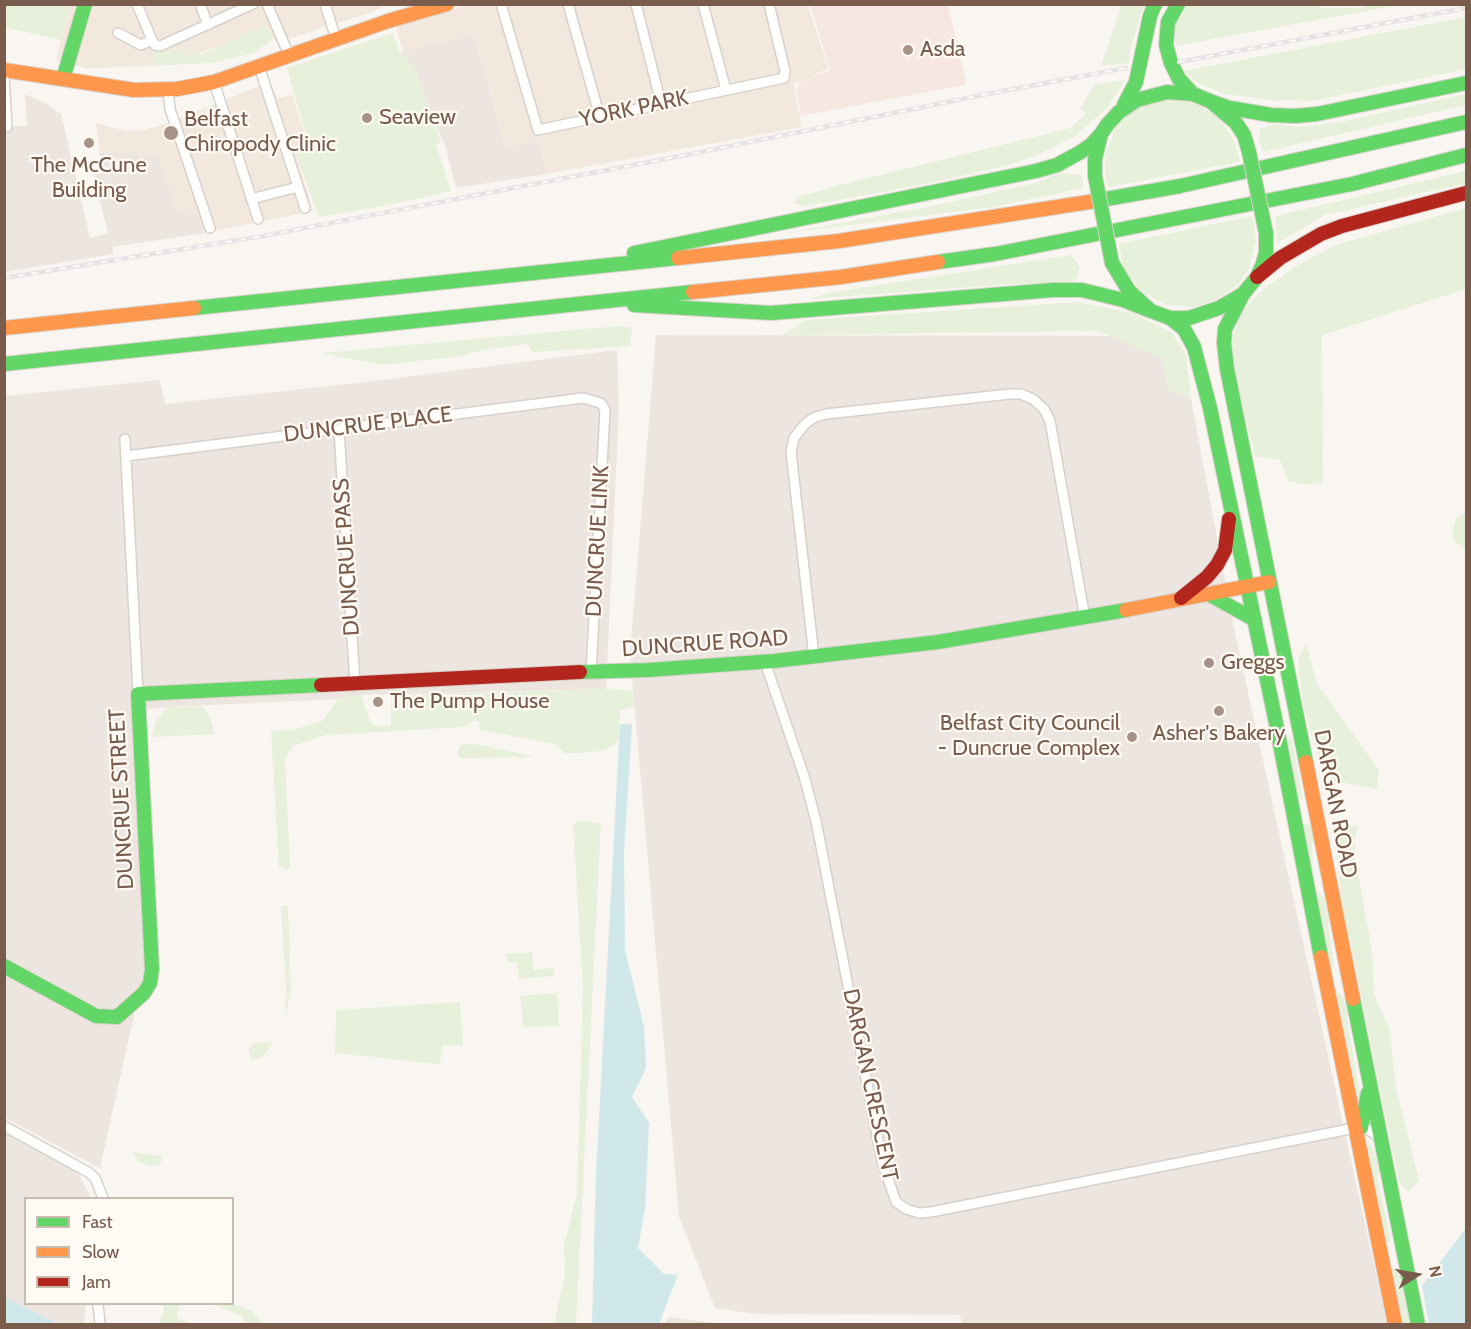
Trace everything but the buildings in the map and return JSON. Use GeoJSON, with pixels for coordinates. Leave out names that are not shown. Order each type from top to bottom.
{"type":"FeatureCollection","features":[{"type":"Feature","properties":{"kind":"main road"},"geometry":{"type":"LineString","coordinates":[[63,79],[85,4]]}},
{"type":"Feature","properties":{"kind":"main road"},"geometry":{"type":"LineString","coordinates":[[581,268],[634,253],[1057,165],[1091,146],[1133,92],[1150,16],[1155,4]]}},
{"type":"Feature","properties":{"kind":"main road"},"geometry":{"type":"LineString","coordinates":[[1178,4],[1168,22],[1166,45],[1171,63],[1179,79],[1193,93],[1230,108],[1271,115],[1306,115],[1467,83]]}},
{"type":"Feature","properties":{"kind":"main road"},"geometry":{"type":"LineString","coordinates":[[4,72],[134,90],[168,90],[214,82],[438,6]]}},
{"type":"Feature","properties":{"kind":"main road"},"geometry":{"type":"LineString","coordinates":[[1119,112],[1150,94],[1193,93]]}},
{"type":"Feature","properties":{"kind":"main road"},"geometry":{"type":"LineString","coordinates":[[1210,101],[1236,123],[1244,135],[1249,152],[1266,233],[1266,253],[1257,278]]}},
{"type":"Feature","properties":{"kind":"main road"},"geometry":{"type":"LineString","coordinates":[[4,328],[839,241],[995,218],[1180,186],[1467,122]]}},
{"type":"Feature","properties":{"kind":"main road"},"geometry":{"type":"LineString","coordinates":[[1101,135],[1095,159],[1095,176],[1112,264],[1129,291],[1151,310]]}},
{"type":"Feature","properties":{"kind":"main road"},"geometry":{"type":"LineString","coordinates":[[4,363],[841,277],[995,254],[1352,184],[1467,155]]}},
{"type":"Feature","properties":{"kind":"main road"},"geometry":{"type":"LineString","coordinates":[[603,301],[655,308],[771,313],[1045,290],[1082,290],[1123,300],[1170,318],[1189,318],[1219,308],[1243,294],[1280,258],[1321,234],[1467,193]]}},
{"type":"Feature","properties":{"kind":"main road","name":"DARGAN ROAD"},"geometry":{"type":"LineString","coordinates":[[1243,294],[1225,329],[1227,369],[1418,1324]]}},
{"type":"Feature","properties":{"kind":"main road","name":"DARGAN ROAD"},"geometry":{"type":"LineString","coordinates":[[1170,318],[1184,329],[1197,356],[1210,408],[1358,1128],[1395,1324]]}},
{"type":"Feature","properties":{"kind":"main road"},"geometry":{"type":"LineString","coordinates":[[1181,598],[1207,578],[1225,550],[1229,505]]}},
{"type":"Feature","properties":{"kind":"main road","name":"DUNCRUE ROAD"},"geometry":{"type":"LineString","coordinates":[[138,694],[591,673],[765,662],[938,642],[1085,618],[1269,582]]}},
{"type":"Feature","properties":{"kind":"main road"},"geometry":{"type":"LineString","coordinates":[[1210,595],[1255,620]]}},
{"type":"Feature","properties":{"kind":"main road","name":"DUNCRUE STREET"},"geometry":{"type":"LineString","coordinates":[[4,966],[96,1016],[117,1017],[144,993],[150,983],[152,969],[138,694]]}},
{"type":"Feature","properties":{"kind":"main road"},"geometry":{"type":"LineString","coordinates":[[1358,1128],[1369,1085]]}},
{"type":"Feature","properties":{"kind":"street"},"geometry":{"type":"LineString","coordinates":[[137,4],[154,45],[160,46],[253,4]]}},
{"type":"Feature","properties":{"kind":"street"},"geometry":{"type":"LineString","coordinates":[[200,4],[208,25]]}},
{"type":"Feature","properties":{"kind":"street"},"geometry":{"type":"LineString","coordinates":[[267,4],[289,56]]}},
{"type":"Feature","properties":{"kind":"street"},"geometry":{"type":"LineString","coordinates":[[325,4],[336,39]]}},
{"type":"Feature","properties":{"kind":"street","name":"YORK PARK"},"geometry":{"type":"LineString","coordinates":[[501,4],[538,130],[784,78],[785,71],[769,4]]}},
{"type":"Feature","properties":{"kind":"street"},"geometry":{"type":"LineString","coordinates":[[568,4],[600,117]]}},
{"type":"Feature","properties":{"kind":"street"},"geometry":{"type":"LineString","coordinates":[[636,4],[661,103]]}},
{"type":"Feature","properties":{"kind":"street"},"geometry":{"type":"LineString","coordinates":[[704,4],[726,90]]}},
{"type":"Feature","properties":{"kind":"street"},"geometry":{"type":"LineString","coordinates":[[118,33],[141,45],[152,40]]}},
{"type":"Feature","properties":{"kind":"street"},"geometry":{"type":"LineString","coordinates":[[259,66],[305,208]]}},
{"type":"Feature","properties":{"kind":"street"},"geometry":{"type":"LineString","coordinates":[[4,72],[7,127]]}},
{"type":"Feature","properties":{"kind":"street"},"geometry":{"type":"LineString","coordinates":[[214,82],[258,219]]}},
{"type":"Feature","properties":{"kind":"street"},"geometry":{"type":"LineString","coordinates":[[168,90],[171,109],[210,228]]}},
{"type":"Feature","properties":{"kind":"street"},"geometry":{"type":"LineString","coordinates":[[251,199],[298,187]]}},
{"type":"Feature","properties":{"kind":"street"},"geometry":{"type":"LineString","coordinates":[[814,657],[791,452],[795,438],[804,425],[813,418],[826,414],[1010,394],[1021,394],[1033,399],[1044,409],[1050,422],[1085,618]]}},
{"type":"Feature","properties":{"kind":"street","name":"DUNCRUE PLACE"},"geometry":{"type":"LineString","coordinates":[[126,456],[584,398],[601,403],[605,410]]}},
{"type":"Feature","properties":{"kind":"street","name":"DUNCRUE LINK"},"geometry":{"type":"LineString","coordinates":[[591,673],[605,410]]}},
{"type":"Feature","properties":{"kind":"street","name":"DUNCRUE PASS"},"geometry":{"type":"LineString","coordinates":[[339,430],[356,684]]}},
{"type":"Feature","properties":{"kind":"street","name":"DUNCRUE STREET"},"geometry":{"type":"LineString","coordinates":[[125,439],[138,694]]}},
{"type":"Feature","properties":{"kind":"street","name":"DARGAN CRESCENT"},"geometry":{"type":"LineString","coordinates":[[765,662],[804,776],[821,839],[882,1161],[897,1202],[906,1209],[919,1213],[931,1212],[1358,1128]]}},
{"type":"Feature","properties":{"kind":"street"},"geometry":{"type":"LineString","coordinates":[[4,1126],[78,1165],[95,1178],[103,1197]]}},
{"type":"Feature","properties":{"kind":"street"},"geometry":{"type":"LineString","coordinates":[[1358,1128],[1379,1137]]}},
{"type":"Feature","properties":{"kind":"street"},"geometry":{"type":"LineString","coordinates":[[98,1305],[100,1324]]}},
{"type":"Feature","properties":{"kind":"shaded area"},"geometry":{"type":"Polygon","coordinates":[[[382,4],[383,7],[369,13],[279,42],[273,39],[266,25],[231,42],[188,57],[181,49],[153,52],[153,66],[86,68],[56,59],[70,5],[382,4]]]}},
{"type":"Feature","properties":{"kind":"shaded area"},"geometry":{"type":"Polygon","coordinates":[[[469,5],[808,5],[828,69],[815,74],[815,78],[793,83],[802,127],[546,174],[538,140],[505,147],[474,34],[404,54],[395,24],[469,5]]]}},
{"type":"Feature","properties":{"kind":"shaded area"},"geometry":{"type":"Polygon","coordinates":[[[810,5],[948,5],[966,82],[964,85],[801,116],[796,90],[801,82],[830,71],[810,5]]]}},
{"type":"Feature","properties":{"kind":"shaded area"},"geometry":{"type":"Polygon","coordinates":[[[474,34],[505,147],[538,140],[546,174],[456,188],[446,149],[414,67],[400,53],[474,34]]]}},
{"type":"Feature","properties":{"kind":"shaded area"},"geometry":{"type":"Polygon","coordinates":[[[269,82],[278,98],[292,95],[310,149],[296,154],[313,211],[205,233],[198,210],[177,213],[157,154],[141,160],[134,152],[100,153],[96,123],[126,131],[145,130],[171,122],[269,82]]]}},
{"type":"Feature","properties":{"kind":"shaded area"},"geometry":{"type":"Polygon","coordinates":[[[25,94],[47,104],[61,114],[90,238],[108,233],[94,175],[102,173],[100,153],[134,152],[141,159],[157,154],[177,212],[198,209],[205,233],[112,247],[113,254],[5,272],[4,126],[27,126],[25,94]]]}},
{"type":"Feature","properties":{"kind":"shaded area"},"geometry":{"type":"Polygon","coordinates":[[[656,335],[1118,336],[1163,359],[1168,389],[1191,399],[1235,633],[1387,1324],[962,1324],[960,1315],[755,1314],[715,1308],[679,1217],[630,654],[656,335]]]}},
{"type":"Feature","properties":{"kind":"shaded area"},"geometry":{"type":"Polygon","coordinates":[[[617,350],[619,405],[606,689],[361,695],[338,699],[167,707],[133,711],[145,966],[100,1168],[5,1118],[4,396],[160,380],[165,404],[366,382],[617,350]]]}},
{"type":"Feature","properties":{"kind":"shaded area"},"geometry":{"type":"Polygon","coordinates":[[[4,1132],[77,1170],[90,1197],[24,1197],[24,1305],[86,1305],[84,1324],[58,1324],[5,1297],[4,1132]]]}},
{"type":"Feature","properties":{"kind":"shaded area"},"geometry":{"type":"Polygon","coordinates":[[[669,1317],[721,1324],[664,1324],[669,1317]]]}},
{"type":"Feature","properties":{"kind":"green space"},"geometry":{"type":"Polygon","coordinates":[[[1122,4],[1144,5],[1130,50],[1129,63],[1101,66],[1122,4]]]}},
{"type":"Feature","properties":{"kind":"green space"},"geometry":{"type":"Polygon","coordinates":[[[1306,4],[1325,8],[1399,5],[1175,46],[1175,25],[1187,5],[1306,4]]]}},
{"type":"Feature","properties":{"kind":"green space"},"geometry":{"type":"Polygon","coordinates":[[[4,5],[70,5],[61,40],[5,27],[4,5]]]}},
{"type":"Feature","properties":{"kind":"green space"},"geometry":{"type":"Polygon","coordinates":[[[1466,17],[1466,69],[1312,101],[1270,100],[1224,94],[1196,82],[1184,71],[1466,17]]]}},
{"type":"Feature","properties":{"kind":"green space"},"geometry":{"type":"Polygon","coordinates":[[[266,25],[273,39],[254,53],[211,63],[153,66],[153,51],[181,49],[188,57],[198,52],[200,55],[266,25]]]}},
{"type":"Feature","properties":{"kind":"green space","name":"Seaview"},"geometry":{"type":"Polygon","coordinates":[[[393,33],[400,53],[414,66],[424,92],[441,142],[436,144],[451,191],[319,217],[296,154],[310,149],[287,68],[393,33]]]}},
{"type":"Feature","properties":{"kind":"green space"},"geometry":{"type":"Polygon","coordinates":[[[1125,80],[1108,107],[1075,136],[1016,163],[945,180],[835,201],[802,206],[794,203],[798,197],[848,183],[1071,128],[1086,113],[1080,109],[1094,85],[1125,80]]]}},
{"type":"Feature","properties":{"kind":"green space"},"geometry":{"type":"Polygon","coordinates":[[[1466,94],[1466,105],[1263,152],[1259,138],[1260,129],[1274,124],[1301,127],[1341,122],[1466,94]]]}},
{"type":"Feature","properties":{"kind":"green space"},"geometry":{"type":"Polygon","coordinates":[[[1170,98],[1196,103],[1219,118],[1234,140],[1240,162],[1108,187],[1105,156],[1115,129],[1127,115],[1143,105],[1170,98]]]}},
{"type":"Feature","properties":{"kind":"green space"},"geometry":{"type":"Polygon","coordinates":[[[1466,171],[1466,183],[1325,215],[1277,243],[1276,216],[1466,171]]]}},
{"type":"Feature","properties":{"kind":"green space"},"geometry":{"type":"Polygon","coordinates":[[[1060,173],[1082,175],[1083,188],[993,207],[787,233],[933,206],[1035,183],[1060,173]]]}},
{"type":"Feature","properties":{"kind":"green space"},"geometry":{"type":"Polygon","coordinates":[[[1466,208],[1466,289],[1322,335],[1323,482],[1306,485],[1288,481],[1280,460],[1255,456],[1235,374],[1232,339],[1240,314],[1259,293],[1296,266],[1335,245],[1466,208]]]}},
{"type":"Feature","properties":{"kind":"green space"},"geometry":{"type":"Polygon","coordinates":[[[1252,216],[1256,240],[1249,268],[1238,285],[1214,301],[1195,307],[1167,305],[1142,292],[1124,270],[1119,244],[1252,216]]]}},
{"type":"Feature","properties":{"kind":"green space"},"geometry":{"type":"Polygon","coordinates":[[[1071,255],[1080,267],[1075,283],[1012,284],[808,299],[829,293],[1071,255]]]}},
{"type":"Feature","properties":{"kind":"green space"},"geometry":{"type":"Polygon","coordinates":[[[1078,302],[1135,314],[1172,333],[1186,355],[1191,399],[1168,389],[1163,359],[1099,331],[781,335],[807,320],[1078,302]]]}},
{"type":"Feature","properties":{"kind":"green space"},"geometry":{"type":"Polygon","coordinates":[[[619,326],[632,328],[630,346],[533,352],[527,344],[483,350],[461,356],[382,365],[321,353],[619,326]]]}},
{"type":"Feature","properties":{"kind":"green space"},"geometry":{"type":"Polygon","coordinates":[[[1466,512],[1466,550],[1455,542],[1452,533],[1456,518],[1466,512]]]}},
{"type":"Feature","properties":{"kind":"green space"},"geometry":{"type":"Polygon","coordinates":[[[1306,643],[1316,682],[1379,770],[1377,789],[1324,779],[1303,704],[1298,659],[1306,643]]]}},
{"type":"Feature","properties":{"kind":"green space"},"geometry":{"type":"Polygon","coordinates":[[[606,689],[633,691],[635,706],[620,710],[619,738],[614,745],[605,750],[564,753],[555,744],[480,730],[479,721],[474,721],[464,727],[326,735],[293,746],[285,759],[290,867],[286,870],[279,867],[271,731],[293,730],[322,721],[338,699],[361,695],[370,721],[376,726],[391,725],[391,695],[606,689]]]}},
{"type":"Feature","properties":{"kind":"green space"},"geometry":{"type":"Polygon","coordinates":[[[202,706],[209,715],[215,734],[152,737],[155,722],[167,707],[202,706]]]}},
{"type":"Feature","properties":{"kind":"green space"},"geometry":{"type":"Polygon","coordinates":[[[1284,737],[1292,738],[1303,801],[1295,797],[1284,737]]]}},
{"type":"Feature","properties":{"kind":"green space"},"geometry":{"type":"Polygon","coordinates":[[[472,744],[534,757],[462,758],[457,755],[460,745],[472,744]]]}},
{"type":"Feature","properties":{"kind":"green space"},"geometry":{"type":"Polygon","coordinates":[[[579,821],[601,823],[576,1324],[554,1324],[565,1274],[564,1246],[577,1193],[583,989],[573,825],[579,821]]]}},
{"type":"Feature","properties":{"kind":"green space"},"geometry":{"type":"Polygon","coordinates":[[[1308,824],[1312,829],[1314,841],[1312,843],[1311,876],[1301,825],[1308,824]]]}},
{"type":"Feature","properties":{"kind":"green space"},"geometry":{"type":"Polygon","coordinates":[[[1357,824],[1354,851],[1372,951],[1374,994],[1390,1031],[1396,1088],[1419,1181],[1408,1192],[1399,1182],[1343,907],[1334,836],[1357,824]]]}},
{"type":"Feature","properties":{"kind":"green space"},"geometry":{"type":"Polygon","coordinates":[[[1314,891],[1324,897],[1329,921],[1334,965],[1331,974],[1314,891]]]}},
{"type":"Feature","properties":{"kind":"green space"},"geometry":{"type":"Polygon","coordinates":[[[281,906],[288,906],[291,992],[285,1018],[286,989],[281,906]]]}},
{"type":"Feature","properties":{"kind":"green space"},"geometry":{"type":"Polygon","coordinates":[[[532,952],[534,970],[553,968],[554,976],[519,979],[517,962],[507,962],[506,954],[532,952]]]}},
{"type":"Feature","properties":{"kind":"green space"},"geometry":{"type":"Polygon","coordinates":[[[1338,991],[1347,1008],[1362,1104],[1358,1109],[1334,992],[1338,991]]]}},
{"type":"Feature","properties":{"kind":"green space"},"geometry":{"type":"Polygon","coordinates":[[[557,993],[559,1026],[523,1027],[520,996],[557,993]]]}},
{"type":"Feature","properties":{"kind":"green space"},"geometry":{"type":"Polygon","coordinates":[[[460,1002],[463,1045],[442,1046],[440,1064],[335,1053],[336,1010],[460,1002]]]}},
{"type":"Feature","properties":{"kind":"green space"},"geometry":{"type":"Polygon","coordinates":[[[274,1041],[263,1057],[252,1060],[248,1050],[253,1044],[274,1041]]]}},
{"type":"Feature","properties":{"kind":"green space"},"geometry":{"type":"Polygon","coordinates":[[[1368,1144],[1373,1149],[1379,1166],[1377,1176],[1391,1240],[1387,1244],[1365,1146],[1368,1144]]]}},
{"type":"Feature","properties":{"kind":"green space"},"geometry":{"type":"Polygon","coordinates":[[[132,1152],[161,1156],[162,1160],[159,1165],[150,1166],[139,1162],[132,1152]]]}},
{"type":"Feature","properties":{"kind":"green space"},"geometry":{"type":"Polygon","coordinates":[[[1390,1268],[1395,1268],[1400,1277],[1410,1324],[1402,1324],[1390,1268]]]}},
{"type":"Feature","properties":{"kind":"green space"},"geometry":{"type":"Polygon","coordinates":[[[164,1305],[181,1305],[177,1313],[178,1318],[192,1324],[158,1324],[164,1305]]]}},
{"type":"Feature","properties":{"kind":"green space"},"geometry":{"type":"Polygon","coordinates":[[[214,1305],[245,1307],[252,1311],[263,1324],[246,1324],[242,1316],[214,1305]]]}},
{"type":"Feature","properties":{"kind":"water"},"geometry":{"type":"Polygon","coordinates":[[[620,724],[632,724],[624,852],[625,950],[644,1027],[646,1068],[632,1097],[649,1123],[645,1208],[638,1248],[664,1274],[678,1275],[659,1324],[592,1324],[596,1175],[620,724]]]}},
{"type":"Feature","properties":{"kind":"water"},"geometry":{"type":"Polygon","coordinates":[[[1466,1228],[1466,1324],[1429,1324],[1422,1286],[1466,1228]]]}},
{"type":"Feature","properties":{"kind":"water"},"geometry":{"type":"Polygon","coordinates":[[[5,1297],[58,1324],[5,1324],[5,1297]]]}},
{"type":"Feature","properties":{"kind":"railway"},"geometry":{"type":"LineString","coordinates":[[1179,62],[1466,8]]}},
{"type":"Feature","properties":{"kind":"railway"},"geometry":{"type":"LineString","coordinates":[[4,278],[263,236],[1126,68]]}},
{"type":"Feature","properties":{"kind":"traffic: fast"},"geometry":{"type":"LineString","coordinates":[[63,79],[85,4]]}},
{"type":"Feature","properties":{"kind":"traffic: fast"},"geometry":{"type":"LineString","coordinates":[[1124,105],[1136,82],[1150,16],[1155,4]]}},
{"type":"Feature","properties":{"kind":"traffic: fast"},"geometry":{"type":"LineString","coordinates":[[1178,4],[1168,22],[1166,45],[1179,79],[1193,94]]}},
{"type":"Feature","properties":{"kind":"traffic: fast"},"geometry":{"type":"LineString","coordinates":[[1210,101],[1230,108],[1271,115],[1295,116],[1317,114],[1466,83]]}},
{"type":"Feature","properties":{"kind":"traffic: fast"},"geometry":{"type":"LineString","coordinates":[[1095,176],[1095,159],[1101,134],[1107,125],[1119,112],[1137,100],[1167,92],[1193,94],[1210,101],[1236,123],[1244,135],[1249,152]]}},
{"type":"Feature","properties":{"kind":"traffic: fast"},"geometry":{"type":"LineString","coordinates":[[1089,202],[1180,186],[1466,122]]}},
{"type":"Feature","properties":{"kind":"traffic: fast"},"geometry":{"type":"LineString","coordinates":[[634,253],[1036,171],[1057,165],[1079,153],[1101,134]]}},
{"type":"Feature","properties":{"kind":"traffic: fast"},"geometry":{"type":"LineString","coordinates":[[1249,152],[1266,233]]}},
{"type":"Feature","properties":{"kind":"traffic: fast"},"geometry":{"type":"LineString","coordinates":[[938,262],[995,254],[1352,184],[1466,155]]}},
{"type":"Feature","properties":{"kind":"traffic: fast"},"geometry":{"type":"LineString","coordinates":[[1095,176],[1112,263]]}},
{"type":"Feature","properties":{"kind":"traffic: fast"},"geometry":{"type":"LineString","coordinates":[[1112,263],[1129,291],[1151,311],[1170,318],[1189,318],[1219,308],[1243,294],[1257,277],[1262,266],[1266,253],[1266,233]]}},
{"type":"Feature","properties":{"kind":"traffic: fast"},"geometry":{"type":"LineString","coordinates":[[194,308],[678,258]]}},
{"type":"Feature","properties":{"kind":"traffic: fast"},"geometry":{"type":"LineString","coordinates":[[634,305],[771,313],[1053,290],[1082,290],[1123,300],[1151,311]]}},
{"type":"Feature","properties":{"kind":"traffic: fast"},"geometry":{"type":"LineString","coordinates":[[4,364],[693,292]]}},
{"type":"Feature","properties":{"kind":"traffic: fast"},"geometry":{"type":"LineString","coordinates":[[1243,294],[1225,329],[1227,369],[1306,762]]}},
{"type":"Feature","properties":{"kind":"traffic: fast"},"geometry":{"type":"LineString","coordinates":[[1170,318],[1184,329],[1194,347],[1210,408],[1276,723],[1321,957]]}},
{"type":"Feature","properties":{"kind":"traffic: fast"},"geometry":{"type":"LineString","coordinates":[[1210,595],[1255,620]]}},
{"type":"Feature","properties":{"kind":"traffic: fast"},"geometry":{"type":"LineString","coordinates":[[580,672],[648,670],[774,661],[938,642],[1126,610]]}},
{"type":"Feature","properties":{"kind":"traffic: fast"},"geometry":{"type":"LineString","coordinates":[[4,966],[96,1016],[117,1017],[144,993],[150,983],[152,969],[138,694],[321,685]]}},
{"type":"Feature","properties":{"kind":"traffic: fast"},"geometry":{"type":"LineString","coordinates":[[1353,999],[1418,1324]]}},
{"type":"Feature","properties":{"kind":"traffic: fast"},"geometry":{"type":"LineString","coordinates":[[1361,1128],[1368,1093]]}},
{"type":"Feature","properties":{"kind":"traffic: slow"},"geometry":{"type":"LineString","coordinates":[[4,70],[134,90],[177,89],[214,82],[388,21],[447,4]]}},
{"type":"Feature","properties":{"kind":"traffic: slow"},"geometry":{"type":"LineString","coordinates":[[678,258],[839,241],[1089,202]]}},
{"type":"Feature","properties":{"kind":"traffic: slow"},"geometry":{"type":"LineString","coordinates":[[693,292],[841,277],[938,262]]}},
{"type":"Feature","properties":{"kind":"traffic: slow"},"geometry":{"type":"LineString","coordinates":[[4,328],[194,308]]}},
{"type":"Feature","properties":{"kind":"traffic: slow"},"geometry":{"type":"LineString","coordinates":[[1126,610],[1269,582]]}},
{"type":"Feature","properties":{"kind":"traffic: slow"},"geometry":{"type":"LineString","coordinates":[[1306,762],[1353,999]]}},
{"type":"Feature","properties":{"kind":"traffic: slow"},"geometry":{"type":"LineString","coordinates":[[1321,957],[1395,1324]]}},
{"type":"Feature","properties":{"kind":"traffic: jam"},"geometry":{"type":"LineString","coordinates":[[1257,277],[1280,258],[1321,234],[1342,226],[1466,193]]}},
{"type":"Feature","properties":{"kind":"traffic: jam"},"geometry":{"type":"LineString","coordinates":[[1181,598],[1207,577],[1217,565],[1225,550],[1229,519]]}},
{"type":"Feature","properties":{"kind":"traffic: jam"},"geometry":{"type":"LineString","coordinates":[[321,685],[580,672]]}},
{"type":"Feature","properties":{"kind":"place","name":"Asda"},"geometry":{"type":"Point","coordinates":[908,50]}},
{"type":"Feature","properties":{"kind":"place","name":"Seaview"},"geometry":{"type":"Point","coordinates":[367,118]}},
{"type":"Feature","properties":{"kind":"place","name":"Belfast Chiropody Clinic"},"geometry":{"type":"Point","coordinates":[171,133]}},
{"type":"Feature","properties":{"kind":"place","name":"The McCune Building"},"geometry":{"type":"Point","coordinates":[89,143]}},
{"type":"Feature","properties":{"kind":"place","name":"Greggs"},"geometry":{"type":"Point","coordinates":[1209,663]}},
{"type":"Feature","properties":{"kind":"place","name":"The Pump House"},"geometry":{"type":"Point","coordinates":[378,702]}},
{"type":"Feature","properties":{"kind":"place","name":"Asher's Bakery"},"geometry":{"type":"Point","coordinates":[1219,711]}},
{"type":"Feature","properties":{"kind":"place","name":"Belfast City Council - Duncrue Complex"},"geometry":{"type":"Point","coordinates":[1132,737]}}]}
